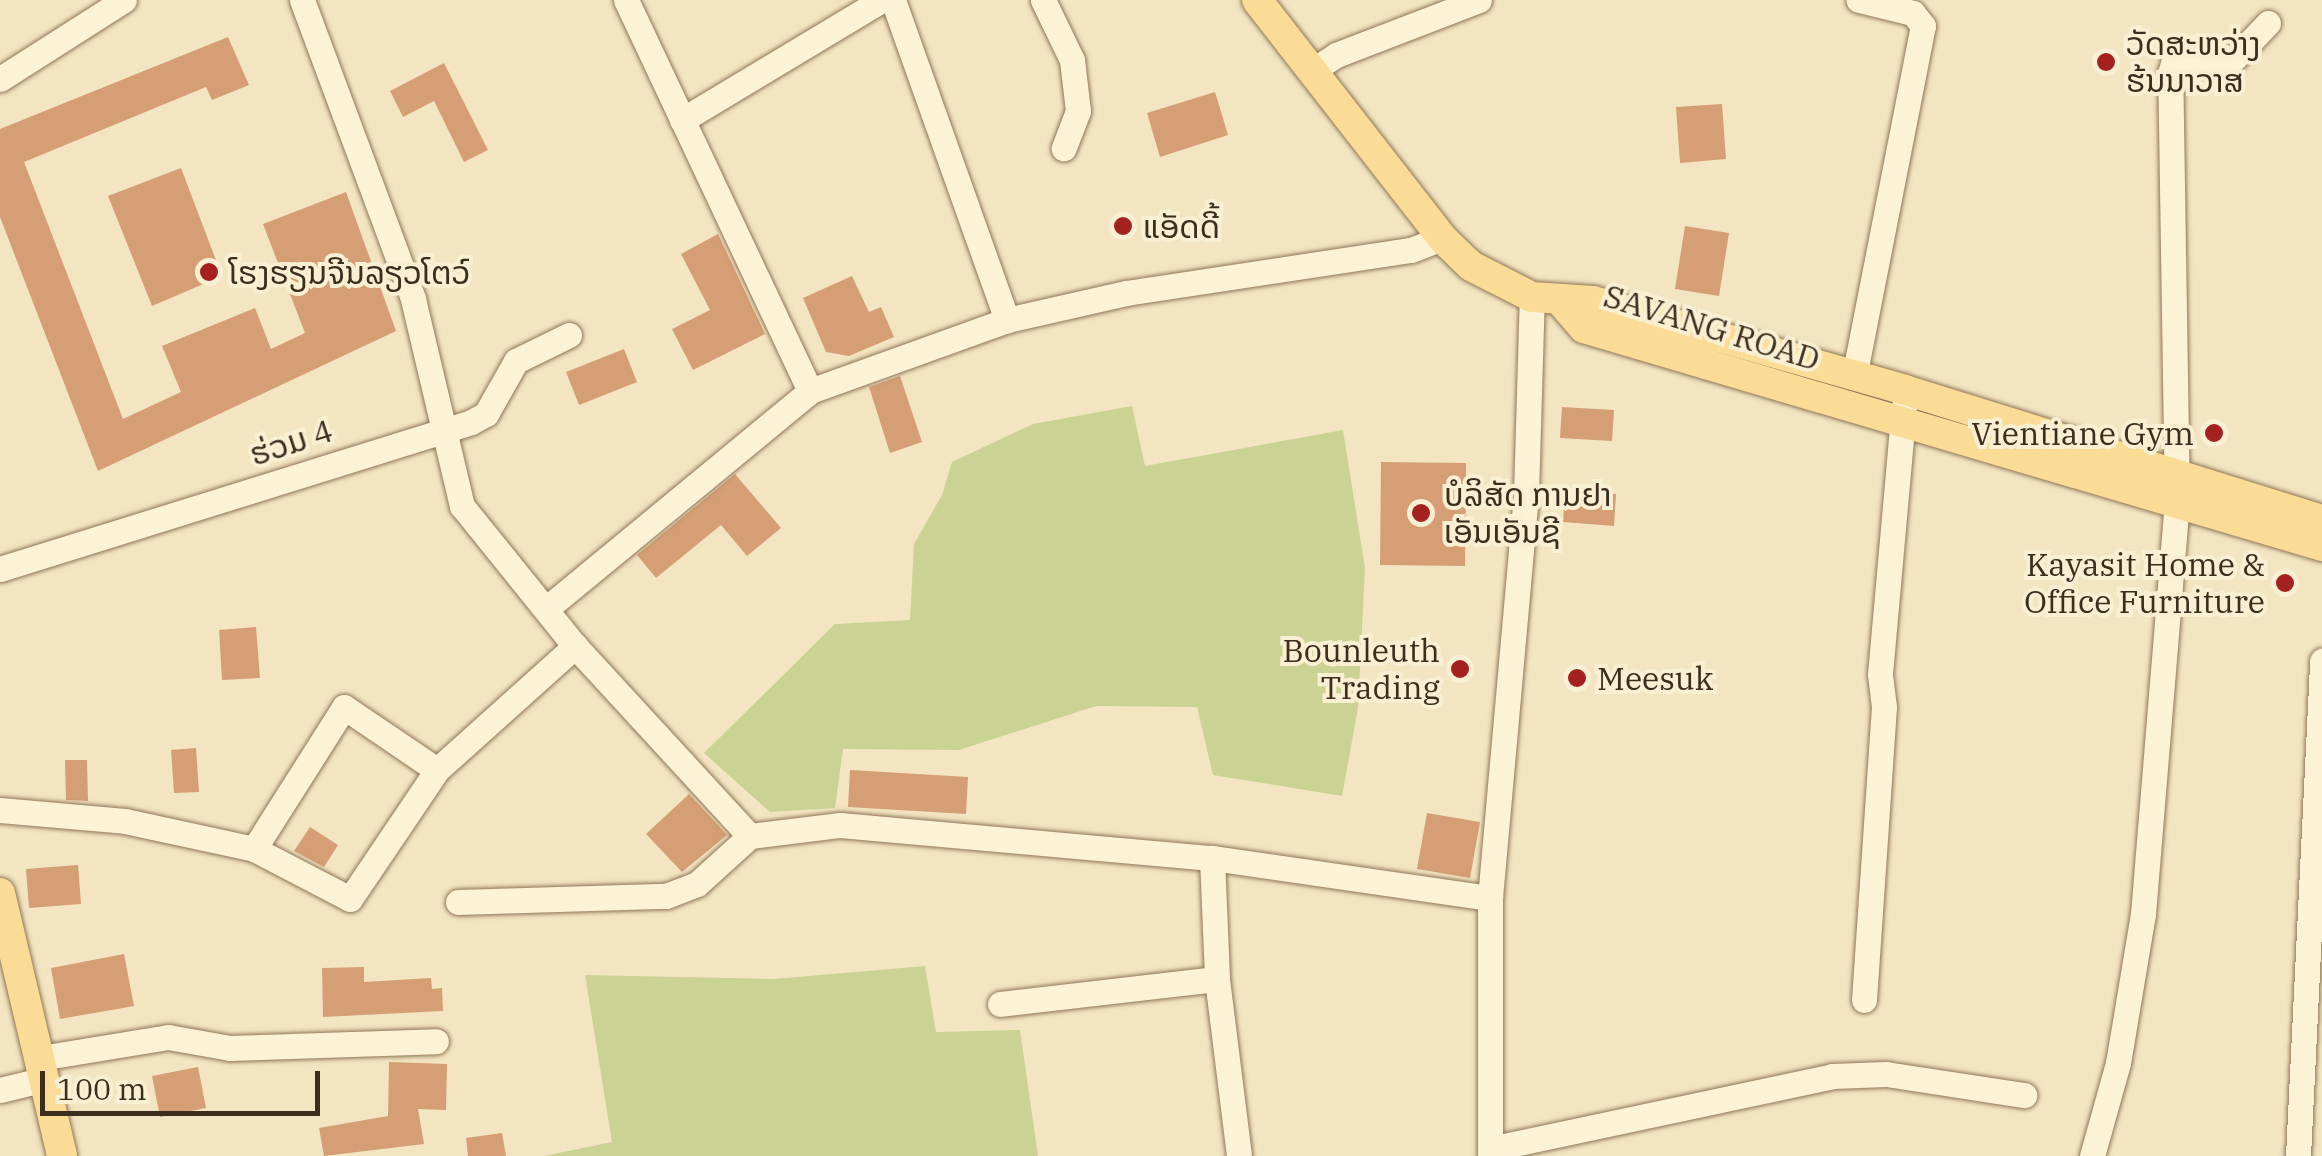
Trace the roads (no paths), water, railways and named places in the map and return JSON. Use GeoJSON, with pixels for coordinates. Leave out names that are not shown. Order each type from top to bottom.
{"type":"FeatureCollection","features":[{"type":"Feature","properties":{"kind":"main road"},"geometry":{"type":"LineString","coordinates":[[1257,0],[1442,238],[1472,266],[1547,300]]}},
{"type":"Feature","properties":{"kind":"main road","name":"SAVANG ROAD"},"geometry":{"type":"LineString","coordinates":[[1547,300],[1593,301],[1854,377],[1904,404]]}},
{"type":"Feature","properties":{"kind":"main road","name":"SAVANG ROAD"},"geometry":{"type":"LineString","coordinates":[[1547,300],[1584,328],[1904,404],[2176,490],[2322,546]]}},
{"type":"Feature","properties":{"kind":"main road","name":"SAVANG ROAD"},"geometry":{"type":"LineString","coordinates":[[2176,490],[2322,520]]}},
{"type":"Feature","properties":{"kind":"main road"},"geometry":{"type":"LineString","coordinates":[[0,893],[62,1156]]}},
{"type":"Feature","properties":{"kind":"street"},"geometry":{"type":"LineString","coordinates":[[3,68],[124,0]]}},
{"type":"Feature","properties":{"kind":"street"},"geometry":{"type":"LineString","coordinates":[[302,0],[413,299],[462,506],[576,646],[750,836]]}},
{"type":"Feature","properties":{"kind":"street"},"geometry":{"type":"LineString","coordinates":[[626,0],[810,392]]}},
{"type":"Feature","properties":{"kind":"street"},"geometry":{"type":"LineString","coordinates":[[682,120],[882,0]]}},
{"type":"Feature","properties":{"kind":"street"},"geometry":{"type":"LineString","coordinates":[[893,0],[1007,320]]}},
{"type":"Feature","properties":{"kind":"street"},"geometry":{"type":"LineString","coordinates":[[1043,0],[1072,60],[1078,111],[1064,148]]}},
{"type":"Feature","properties":{"kind":"street"},"geometry":{"type":"LineString","coordinates":[[1310,72],[1336,55],[1480,0]]}},
{"type":"Feature","properties":{"kind":"street"},"geometry":{"type":"LineString","coordinates":[[1854,377],[1923,26],[1913,12],[1859,0]]}},
{"type":"Feature","properties":{"kind":"street"},"geometry":{"type":"LineString","coordinates":[[2092,1156],[2118,1062],[2143,914],[2176,490],[2170,73],[2184,61],[2228,65],[2268,23]]}},
{"type":"Feature","properties":{"kind":"street"},"geometry":{"type":"LineString","coordinates":[[546,609],[810,392],[1007,320],[1126,293],[1410,250],[1442,238]]}},
{"type":"Feature","properties":{"kind":"street"},"geometry":{"type":"LineString","coordinates":[[1547,300],[1490,898],[1490,1152],[1832,1076],[1886,1074],[2024,1095]]}},
{"type":"Feature","properties":{"kind":"street","name":"ຮ່ວມ 4"},"geometry":{"type":"LineString","coordinates":[[0,568],[486,414],[516,361],[569,335]]}},
{"type":"Feature","properties":{"kind":"street"},"geometry":{"type":"LineString","coordinates":[[1864,1000],[1884,707],[1880,674],[1904,404]]}},
{"type":"Feature","properties":{"kind":"street"},"geometry":{"type":"LineString","coordinates":[[0,810],[126,821],[254,849],[350,900],[437,770],[576,646]]}},
{"type":"Feature","properties":{"kind":"street"},"geometry":{"type":"LineString","coordinates":[[2298,1156],[2322,661]]}},
{"type":"Feature","properties":{"kind":"street"},"geometry":{"type":"LineString","coordinates":[[254,849],[344,707],[437,770]]}},
{"type":"Feature","properties":{"kind":"street"},"geometry":{"type":"LineString","coordinates":[[458,902],[666,896],[697,884],[750,836],[840,824],[1212,858],[1490,898]]}},
{"type":"Feature","properties":{"kind":"street"},"geometry":{"type":"LineString","coordinates":[[1212,858],[1217,979],[1240,1156]]}},
{"type":"Feature","properties":{"kind":"street"},"geometry":{"type":"LineString","coordinates":[[1000,1004],[1217,979]]}},
{"type":"Feature","properties":{"kind":"street"},"geometry":{"type":"LineString","coordinates":[[0,1090],[42,1069],[168,1037],[230,1048],[436,1041]]}},
{"type":"Feature","properties":{"kind":"place","name":"ວັດສະຫວ່າງ ຮ້ນນາວາສ"},"geometry":{"type":"Point","coordinates":[2106,62]}},
{"type":"Feature","properties":{"kind":"place","name":"ແອັດດີ້"},"geometry":{"type":"Point","coordinates":[1123,226]}},
{"type":"Feature","properties":{"kind":"place","name":"ໂຮງຮຽນຈີນລຽວໂຕວ໌"},"geometry":{"type":"Point","coordinates":[209,272]}},
{"type":"Feature","properties":{"kind":"place","name":"Vientiane Gym"},"geometry":{"type":"Point","coordinates":[2214,433]}},
{"type":"Feature","properties":{"kind":"place","name":"ບໍລິສັດ ການຢາ ເອັນເອັນຊີ"},"geometry":{"type":"Point","coordinates":[1421,513]}},
{"type":"Feature","properties":{"kind":"place","name":"Kayasit Home & Office Furniture"},"geometry":{"type":"Point","coordinates":[2285,583]}},
{"type":"Feature","properties":{"kind":"place","name":"Bounleuth Trading"},"geometry":{"type":"Point","coordinates":[1460,669]}},
{"type":"Feature","properties":{"kind":"place","name":"Meesuk"},"geometry":{"type":"Point","coordinates":[1577,678]}}]}
